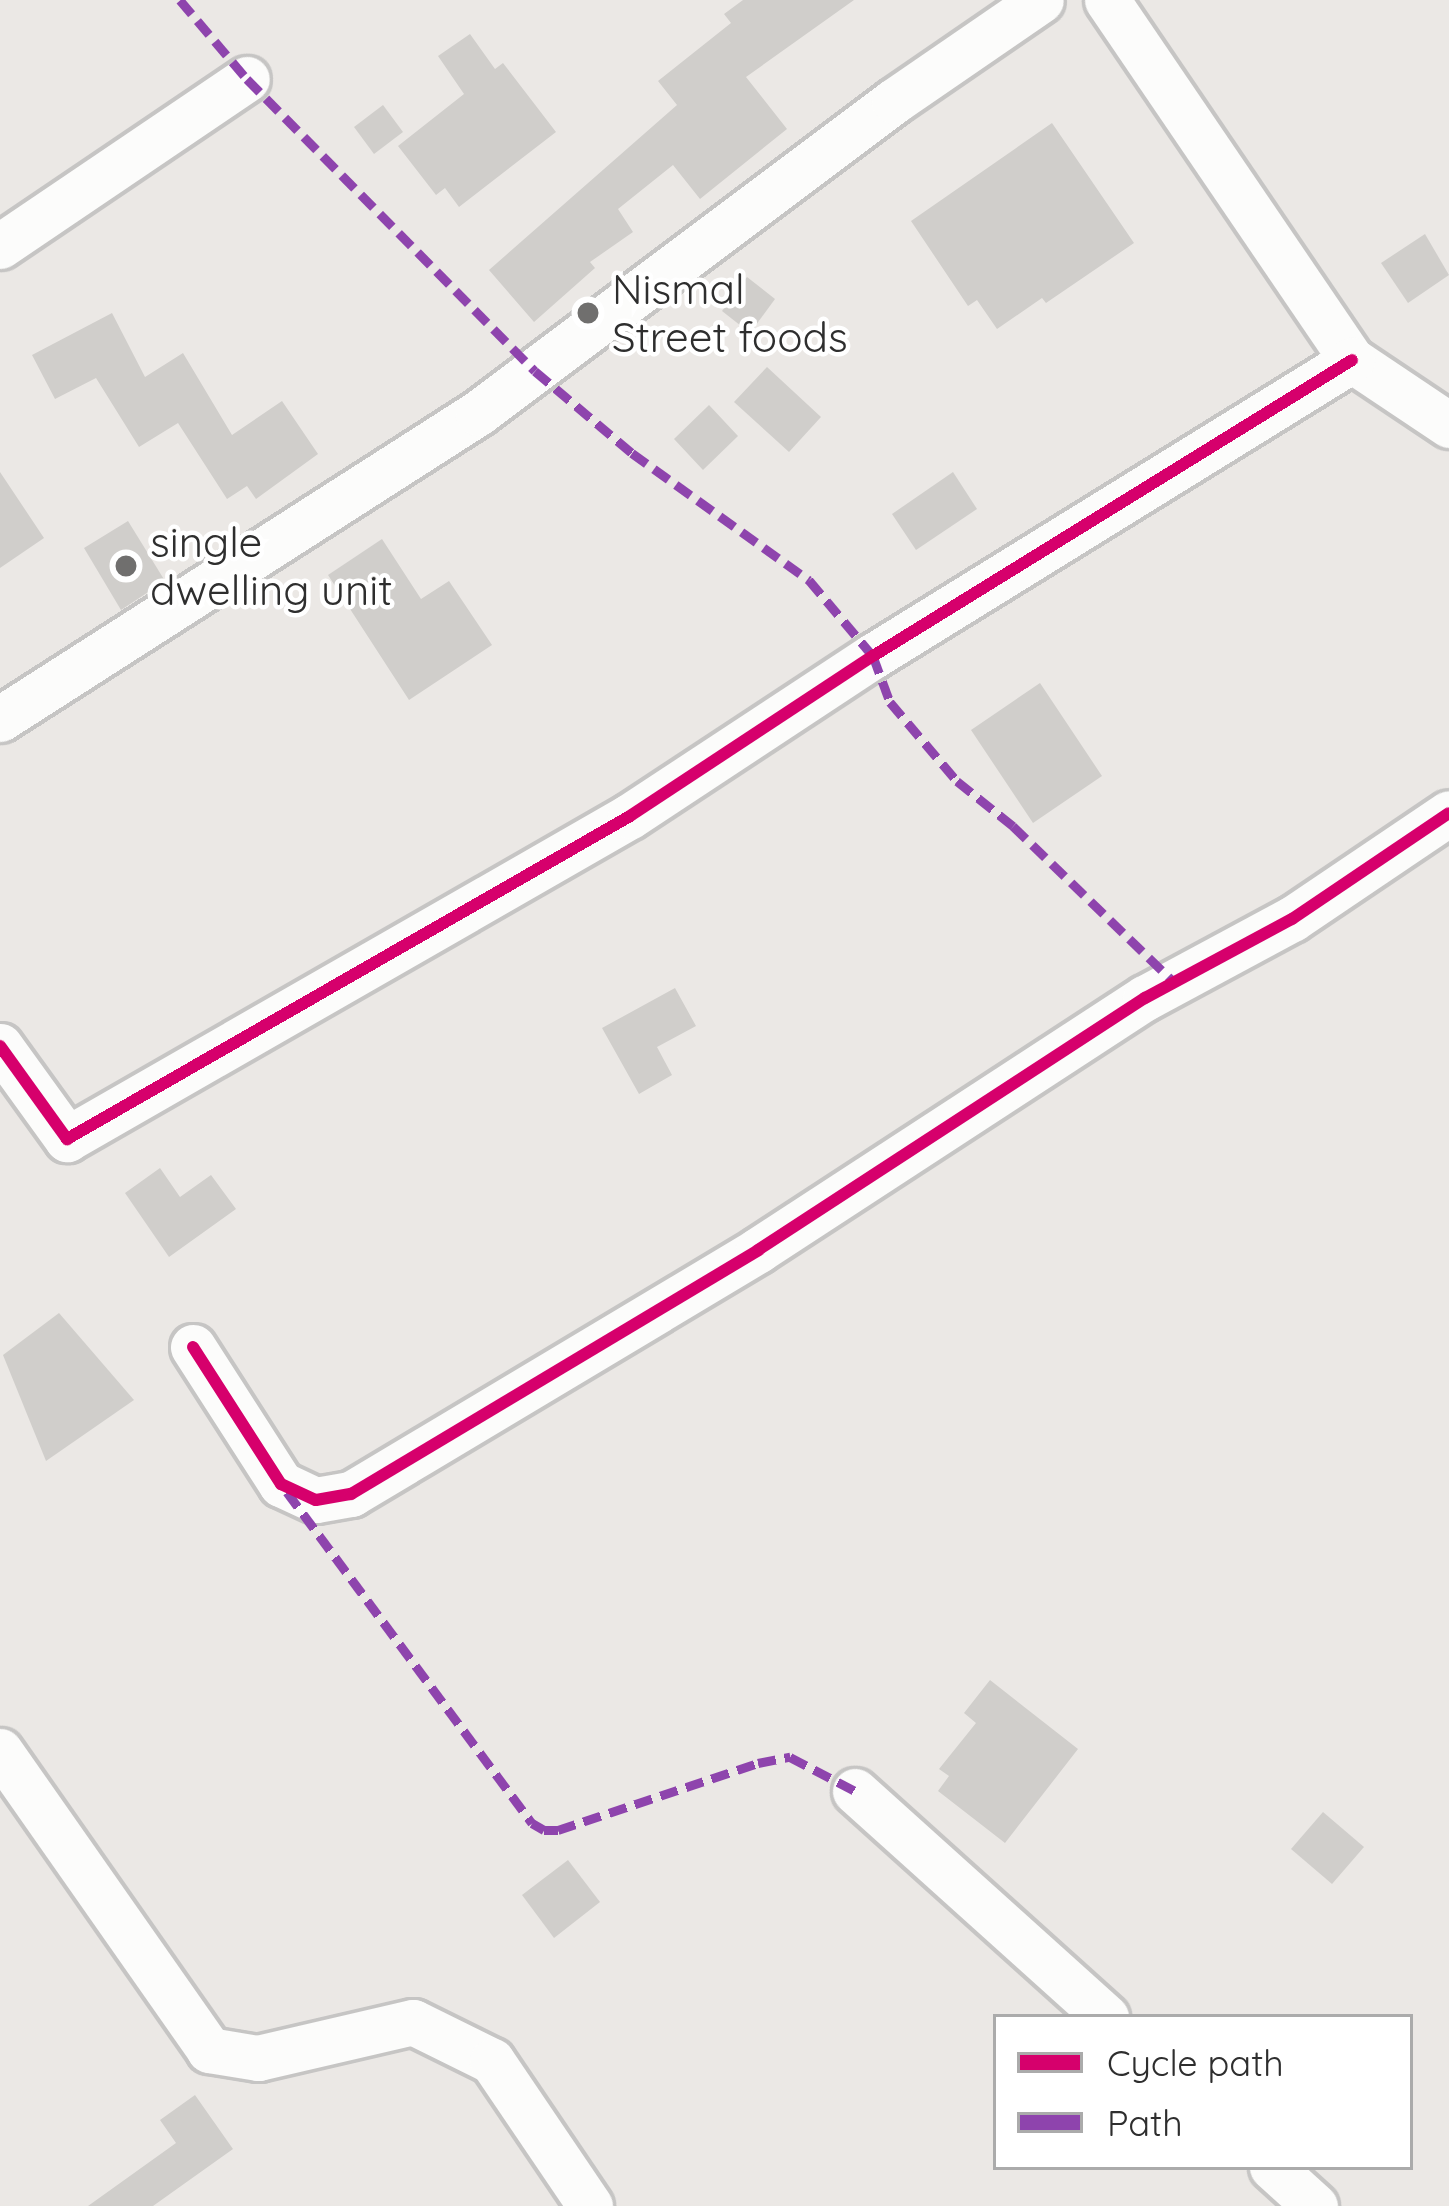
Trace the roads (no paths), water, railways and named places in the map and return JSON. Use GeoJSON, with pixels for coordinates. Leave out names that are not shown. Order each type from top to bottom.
{"type":"FeatureCollection","features":[{"type":"Feature","properties":{"kind":"street"},"geometry":{"type":"LineString","coordinates":[[0,719],[478,413],[894,101],[1041,0]]}},
{"type":"Feature","properties":{"kind":"street"},"geometry":{"type":"LineString","coordinates":[[1107,0],[1352,360],[1449,425]]}},
{"type":"Feature","properties":{"kind":"street"},"geometry":{"type":"LineString","coordinates":[[0,246],[247,79]]}},
{"type":"Feature","properties":{"kind":"street"},"geometry":{"type":"LineString","coordinates":[[0,1046],[68,1139],[630,816],[873,656],[1352,360]]}},
{"type":"Feature","properties":{"kind":"street"},"geometry":{"type":"LineString","coordinates":[[193,1347],[281,1484],[316,1500],[352,1494],[758,1250],[1145,998],[1292,919],[1449,813]]}},
{"type":"Feature","properties":{"kind":"street"},"geometry":{"type":"LineString","coordinates":[[0,1751],[208,2050],[258,2058],[413,2022],[492,2061],[590,2206]]}},
{"type":"Feature","properties":{"kind":"street"},"geometry":{"type":"LineString","coordinates":[[855,1791],[1103,2014]]}},
{"type":"Feature","properties":{"kind":"street"},"geometry":{"type":"LineString","coordinates":[[1275,2170],[1315,2206]]}},
{"type":"Feature","properties":{"kind":"place","name":"Nismal Street foods"},"geometry":{"type":"Point","coordinates":[588,313]}},
{"type":"Feature","properties":{"kind":"place","name":"single dwelling unit"},"geometry":{"type":"Point","coordinates":[126,566]}}]}
